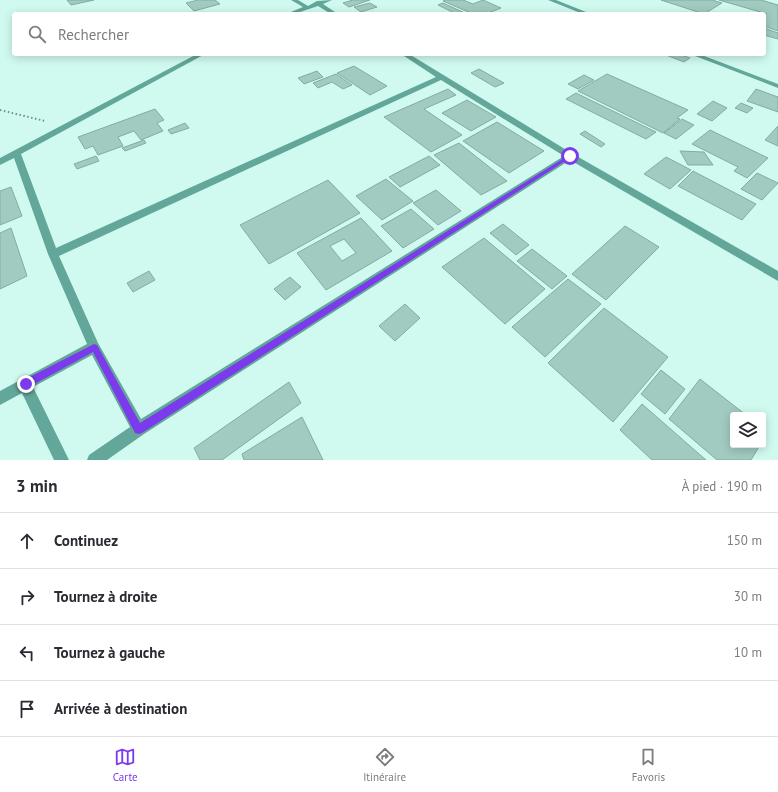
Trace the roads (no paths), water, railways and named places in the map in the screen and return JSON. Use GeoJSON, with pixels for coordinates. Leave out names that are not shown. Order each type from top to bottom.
{"type":"FeatureCollection","features":[{"type":"Feature","properties":{"kind":"street"},"geometry":{"type":"LineString","coordinates":[[294,0],[306,7]]}},
{"type":"Feature","properties":{"kind":"street"},"geometry":{"type":"LineString","coordinates":[[294,12],[329,0]]}},
{"type":"Feature","properties":{"kind":"street"},"geometry":{"type":"LineString","coordinates":[[551,0],[583,12]]}},
{"type":"Feature","properties":{"kind":"street"},"geometry":{"type":"LineString","coordinates":[[317,3],[332,12]]}},
{"type":"Feature","properties":{"kind":"street"},"geometry":{"type":"LineString","coordinates":[[0,162],[64,126],[198,56]]}},
{"type":"Feature","properties":{"kind":"street"},"geometry":{"type":"LineString","coordinates":[[407,56],[570,156],[778,276]]}},
{"type":"Feature","properties":{"kind":"street"},"geometry":{"type":"LineString","coordinates":[[698,56],[778,86]]}},
{"type":"Feature","properties":{"kind":"street"},"geometry":{"type":"LineString","coordinates":[[53,254],[442,77]]}},
{"type":"Feature","properties":{"kind":"street"},"geometry":{"type":"LineString","coordinates":[[17,153],[53,254],[94,347],[139,429]]}},
{"type":"Feature","properties":{"kind":"street"},"geometry":{"type":"LineString","coordinates":[[94,460],[139,429],[570,156]]}},
{"type":"Feature","properties":{"kind":"street"},"geometry":{"type":"LineString","coordinates":[[0,398],[94,347]]}},
{"type":"Feature","properties":{"kind":"street"},"geometry":{"type":"LineString","coordinates":[[26,384],[62,460]]}}]}
